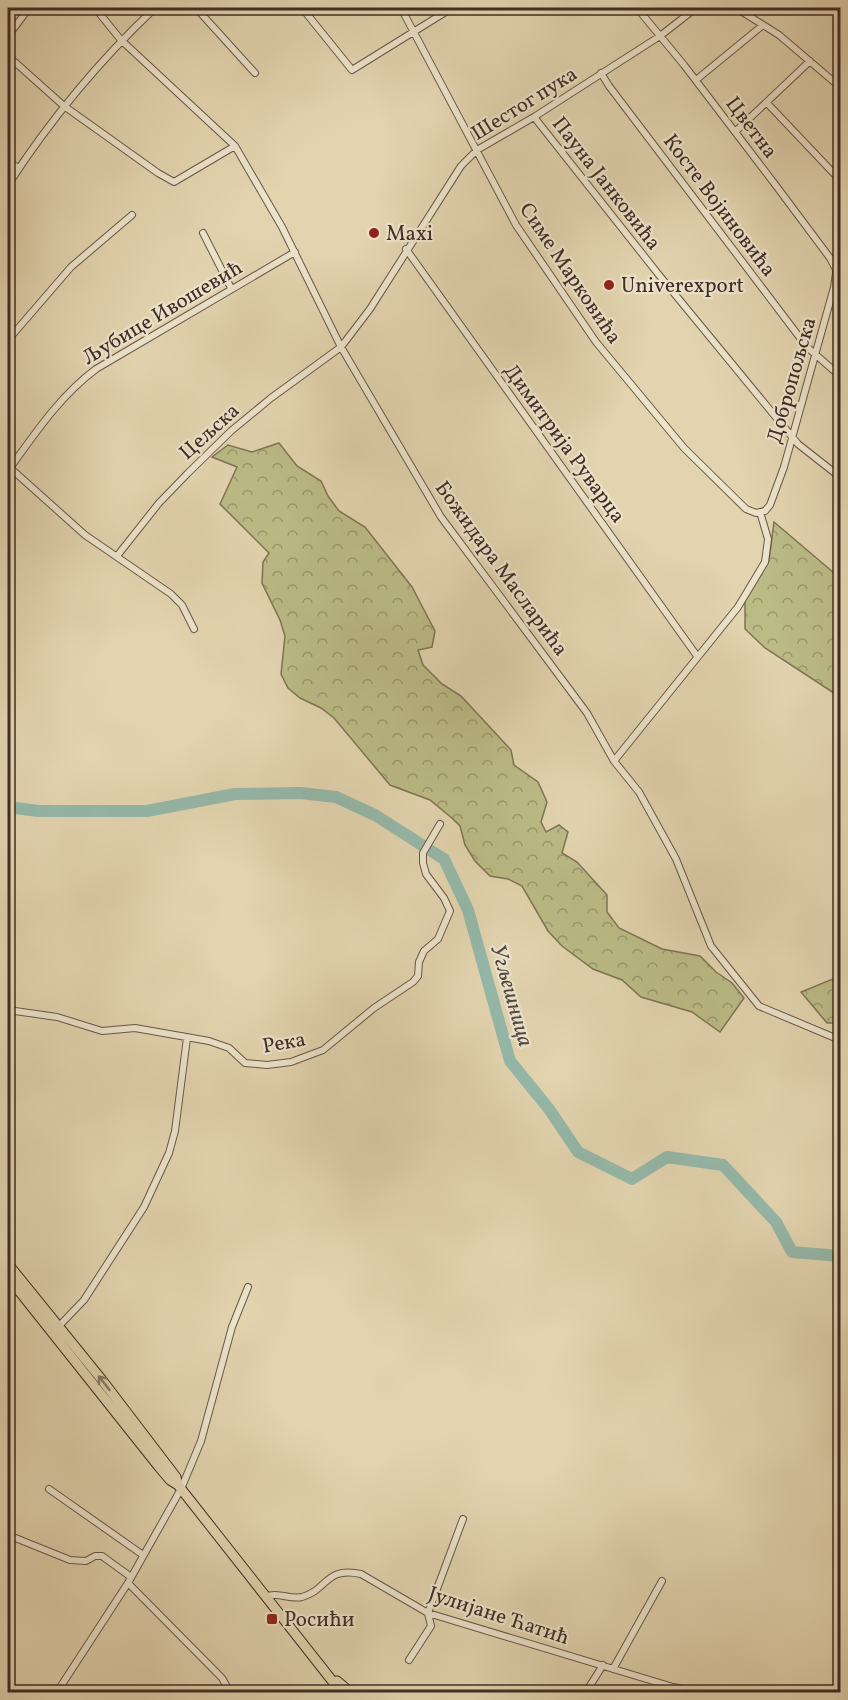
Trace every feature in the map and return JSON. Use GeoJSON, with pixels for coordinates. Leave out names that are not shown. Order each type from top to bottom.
{"type":"FeatureCollection","features":[{"type":"Feature","properties":{"kind":"main road"},"geometry":{"type":"LineString","coordinates":[[8,1264],[176,1477],[179,1487]]}},
{"type":"Feature","properties":{"kind":"main road"},"geometry":{"type":"LineString","coordinates":[[8,1277],[157,1465],[179,1487],[341,1692]]}},
{"type":"Feature","properties":{"kind":"main road"},"geometry":{"type":"LineString","coordinates":[[324,1669],[350,1692]]}},
{"type":"Feature","properties":{"kind":"street"},"geometry":{"type":"LineString","coordinates":[[8,36],[29,8]]}},
{"type":"Feature","properties":{"kind":"street","name":"Божидара Масларића"},"geometry":{"type":"LineString","coordinates":[[95,8],[121,40],[235,146],[295,252],[341,347],[441,517],[587,713],[614,761],[639,792],[676,859],[711,946],[759,1006],[837,1038]]}},
{"type":"Feature","properties":{"kind":"street"},"geometry":{"type":"LineString","coordinates":[[8,185],[64,106],[121,40],[155,8]]}},
{"type":"Feature","properties":{"kind":"street"},"geometry":{"type":"LineString","coordinates":[[196,8],[255,73]]}},
{"type":"Feature","properties":{"kind":"street"},"geometry":{"type":"LineString","coordinates":[[302,8],[352,70],[452,8]]}},
{"type":"Feature","properties":{"kind":"street","name":"Симе Марковића"},"geometry":{"type":"LineString","coordinates":[[401,8],[516,225],[602,350],[684,448],[746,509],[756,513],[763,512]]}},
{"type":"Feature","properties":{"kind":"street","name":"Цветна"},"geometry":{"type":"LineString","coordinates":[[638,8],[696,80],[830,258],[840,277]]}},
{"type":"Feature","properties":{"kind":"street","name":"Шестог пука"},"geometry":{"type":"LineString","coordinates":[[341,347],[370,309],[406,249],[461,166],[477,150],[534,117],[660,36],[696,8]]}},
{"type":"Feature","properties":{"kind":"street"},"geometry":{"type":"LineString","coordinates":[[736,8],[779,35],[840,87]]}},
{"type":"Feature","properties":{"kind":"street"},"geometry":{"type":"LineString","coordinates":[[696,80],[763,25]]}},
{"type":"Feature","properties":{"kind":"street"},"geometry":{"type":"LineString","coordinates":[[8,56],[64,106],[174,182],[235,146]]}},
{"type":"Feature","properties":{"kind":"street"},"geometry":{"type":"LineString","coordinates":[[735,132],[810,61]]}},
{"type":"Feature","properties":{"kind":"street","name":"Косте Војиновића"},"geometry":{"type":"LineString","coordinates":[[601,73],[807,347],[840,376]]}},
{"type":"Feature","properties":{"kind":"street"},"geometry":{"type":"LineString","coordinates":[[767,103],[840,180]]}},
{"type":"Feature","properties":{"kind":"street","name":"Пауна Јанковића"},"geometry":{"type":"LineString","coordinates":[[534,117],[652,267],[798,444],[840,477]]}},
{"type":"Feature","properties":{"kind":"street"},"geometry":{"type":"LineString","coordinates":[[8,161],[18,168]]}},
{"type":"Feature","properties":{"kind":"street"},"geometry":{"type":"LineString","coordinates":[[8,340],[71,267],[132,215]]}},
{"type":"Feature","properties":{"kind":"street"},"geometry":{"type":"LineString","coordinates":[[203,233],[231,288]]}},
{"type":"Feature","properties":{"kind":"street","name":"Димитрија Руварца"},"geometry":{"type":"LineString","coordinates":[[406,249],[697,656]]}},
{"type":"Feature","properties":{"kind":"street","name":"Љубице Ивошевић"},"geometry":{"type":"LineString","coordinates":[[9,466],[55,407],[96,369],[295,252]]}},
{"type":"Feature","properties":{"kind":"street","name":"Добропољска"},"geometry":{"type":"LineString","coordinates":[[763,512],[770,505],[780,476],[816,355],[840,256]]}},
{"type":"Feature","properties":{"kind":"street","name":"Цељска"},"geometry":{"type":"LineString","coordinates":[[117,556],[159,503],[231,431],[271,398],[341,347]]}},
{"type":"Feature","properties":{"kind":"street"},"geometry":{"type":"LineString","coordinates":[[9,466],[85,535],[171,594],[182,605],[194,629]]}},
{"type":"Feature","properties":{"kind":"street"},"geometry":{"type":"LineString","coordinates":[[614,761],[738,607],[765,562],[768,539],[763,512]]}},
{"type":"Feature","properties":{"kind":"street","name":"Река"},"geometry":{"type":"LineString","coordinates":[[8,1010],[57,1017],[102,1031],[135,1028],[221,1044],[229,1048],[245,1063],[267,1065],[291,1062],[323,1050],[374,1008],[413,982],[418,976],[423,951],[438,939],[450,911],[444,898],[426,874],[423,852],[440,824]]}},
{"type":"Feature","properties":{"kind":"street"},"geometry":{"type":"LineString","coordinates":[[58,1326],[84,1300],[99,1278],[144,1207],[162,1169],[175,1131],[188,1038]]}},
{"type":"Feature","properties":{"kind":"street"},"geometry":{"type":"LineString","coordinates":[[57,1692],[130,1580],[201,1441],[232,1327],[248,1287]]}},
{"type":"Feature","properties":{"kind":"street"},"geometry":{"type":"LineString","coordinates":[[49,1489],[143,1555]]}},
{"type":"Feature","properties":{"kind":"street"},"geometry":{"type":"LineString","coordinates":[[409,1660],[431,1626],[428,1613],[463,1519]]}},
{"type":"Feature","properties":{"kind":"street"},"geometry":{"type":"LineString","coordinates":[[8,1535],[70,1560],[87,1561],[95,1556],[102,1556],[130,1580],[222,1678],[227,1687]]}},
{"type":"Feature","properties":{"kind":"street","name":"Јулијане Ћатић"},"geometry":{"type":"LineString","coordinates":[[265,1597],[273,1594],[294,1598],[305,1596],[334,1575],[349,1572],[361,1574],[428,1613],[613,1668],[673,1690],[699,1692]]}},
{"type":"Feature","properties":{"kind":"street"},"geometry":{"type":"LineString","coordinates":[[613,1668],[662,1581]]}},
{"type":"Feature","properties":{"kind":"street"},"geometry":{"type":"LineString","coordinates":[[586,1692],[603,1665]]}},
{"type":"Feature","properties":{"kind":"green space"},"geometry":{"type":"Polygon","coordinates":[[[279,443],[297,466],[321,481],[339,511],[365,527],[412,587],[435,631],[432,647],[418,650],[423,665],[442,684],[461,696],[511,750],[514,765],[538,782],[547,802],[541,822],[546,832],[559,825],[568,832],[562,853],[577,862],[607,895],[607,912],[619,928],[662,949],[700,956],[716,972],[732,983],[744,998],[720,1032],[692,1012],[641,997],[622,980],[593,969],[562,946],[548,931],[522,886],[508,879],[490,876],[475,861],[465,845],[460,826],[453,819],[430,800],[390,785],[334,718],[321,708],[300,698],[288,688],[281,674],[285,636],[262,583],[263,562],[269,553],[220,504],[237,467],[212,457],[228,445],[252,452],[279,443]]]}},
{"type":"Feature","properties":{"kind":"green space"},"geometry":{"type":"Polygon","coordinates":[[[774,522],[840,578],[840,697],[765,648],[745,629],[745,597],[769,561],[774,522]]]}},
{"type":"Feature","properties":{"kind":"green space"},"geometry":{"type":"Polygon","coordinates":[[[840,976],[840,1023],[827,1023],[801,992],[840,976]]]}},
{"type":"Feature","properties":{"kind":"waterway","name":"Угљешница"},"geometry":{"type":"LineString","coordinates":[[8,807],[38,811],[147,811],[235,794],[300,793],[336,797],[375,815],[425,847]]}},
{"type":"Feature","properties":{"kind":"waterway","name":"Угљешница"},"geometry":{"type":"LineString","coordinates":[[428,849],[444,859],[468,910],[510,1061],[549,1109],[578,1152],[632,1179],[667,1157],[723,1165],[776,1222],[792,1252],[840,1256]]}},
{"type":"Feature","properties":{"kind":"place","name":"Maxi"},"geometry":{"type":"Point","coordinates":[374,233]}},
{"type":"Feature","properties":{"kind":"place","name":"Univerexport"},"geometry":{"type":"Point","coordinates":[609,285]}},
{"type":"Feature","properties":{"kind":"place","name":"Росићи"},"geometry":{"type":"Point","coordinates":[272,1619]}}]}
